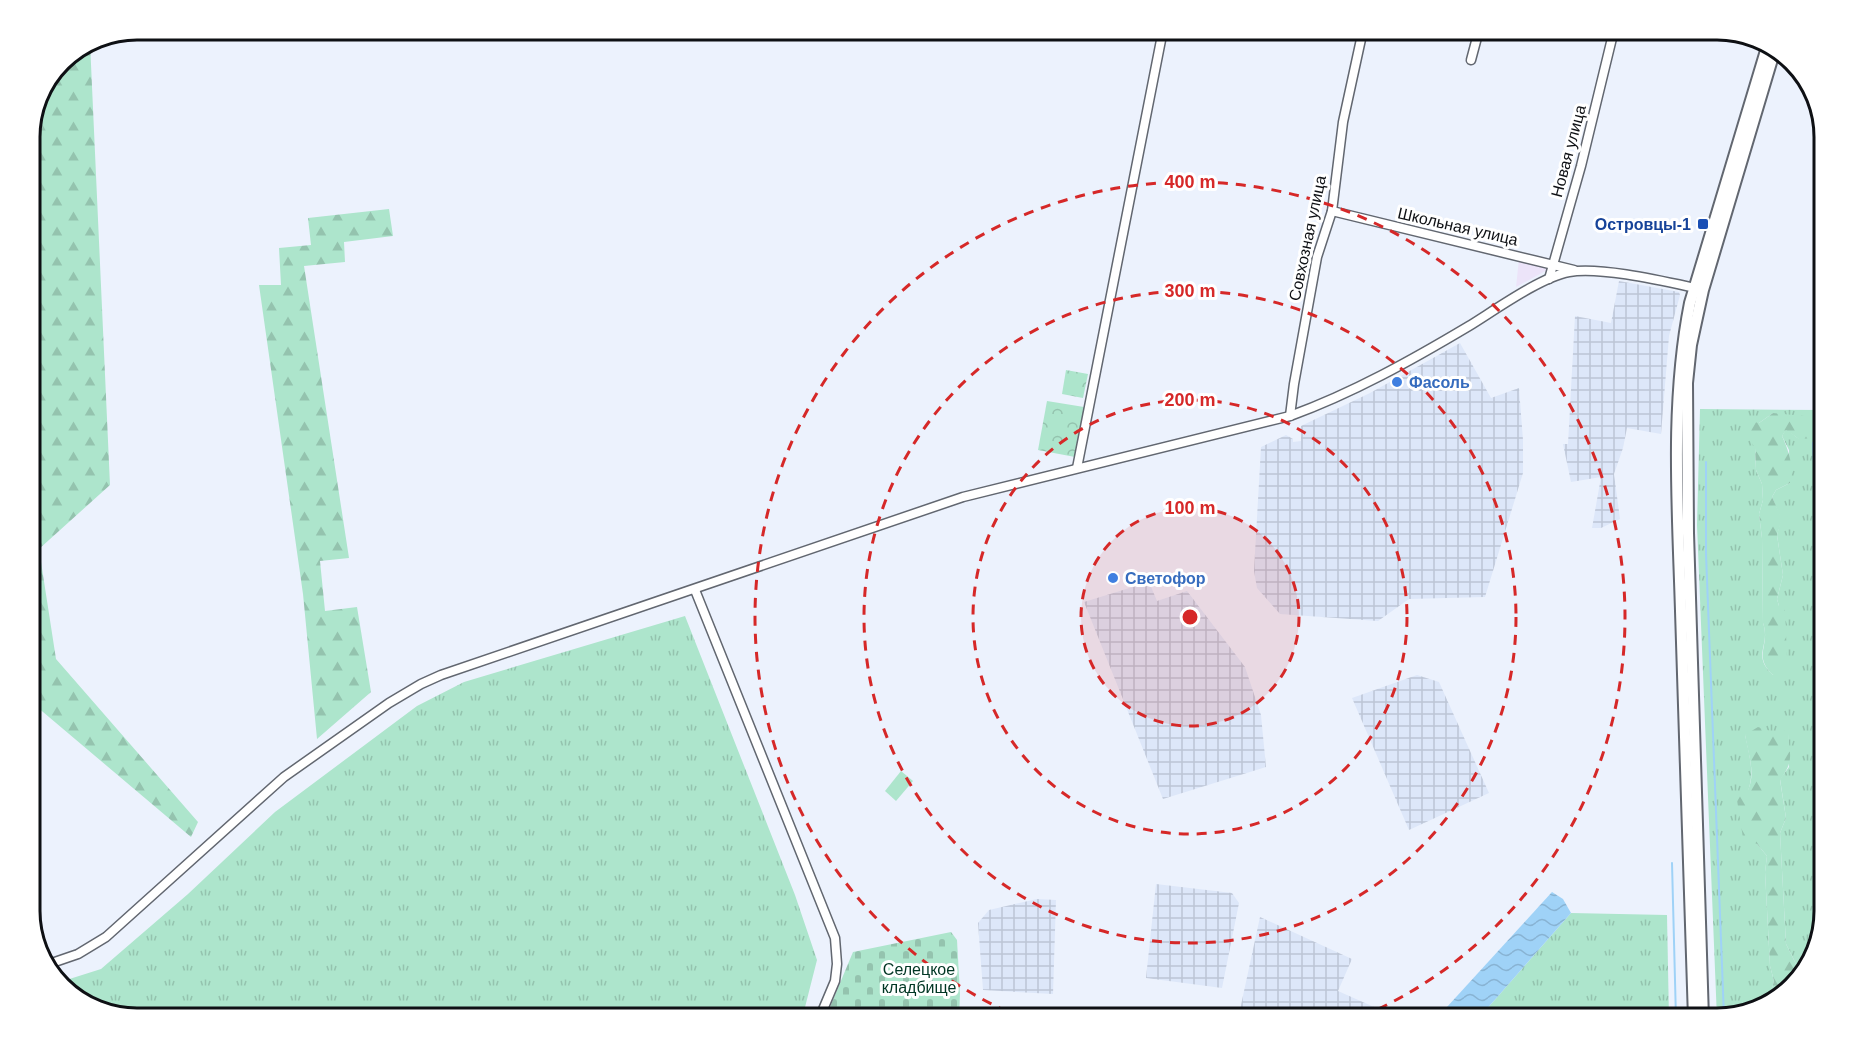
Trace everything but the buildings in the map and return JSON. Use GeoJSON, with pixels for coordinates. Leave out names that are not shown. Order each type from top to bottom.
{"type":"FeatureCollection","features":[{"type":"Feature","properties":{"kind":"main road"},"geometry":{"type":"LineString","coordinates":[[1694,1008],[1676,412],[1682,344],[1765,53]]}},
{"type":"Feature","properties":{"kind":"main road"},"geometry":{"type":"LineString","coordinates":[[1703,1008],[1686,413],[1698,289],[1772,58]]}},
{"type":"Feature","properties":{"kind":"street"},"geometry":{"type":"LineString","coordinates":[[1077,468],[1161,40]]}},
{"type":"Feature","properties":{"kind":"street","name":"Совхозная улица"},"geometry":{"type":"LineString","coordinates":[[1290,416],[1317,257],[1332,211],[1343,122],[1361,40]]}},
{"type":"Feature","properties":{"kind":"street"},"geometry":{"type":"LineString","coordinates":[[1471,60],[1476,40]]}},
{"type":"Feature","properties":{"kind":"street","name":"Новая улица"},"geometry":{"type":"LineString","coordinates":[[1549,279],[1581,166],[1612,40]]}},
{"type":"Feature","properties":{"kind":"street","name":"Школьная улица"},"geometry":{"type":"LineString","coordinates":[[1332,211],[1553,263],[1578,271]]}},
{"type":"Feature","properties":{"kind":"street"},"geometry":{"type":"LineString","coordinates":[[55,962],[78,954],[106,937],[277,782],[306,760],[405,692],[441,675],[695,590],[963,496],[1290,416],[1314,408],[1385,373],[1549,279],[1568,272],[1611,272],[1698,289]]}},
{"type":"Feature","properties":{"kind":"street"},"geometry":{"type":"LineString","coordinates":[[695,590],[835,938],[837,963],[835,981],[824,1008]]}},
{"type":"Feature","properties":{"kind":"shaded area"},"geometry":{"type":"Polygon","coordinates":[[[1519,259],[1550,265],[1549,269],[1516,287],[1519,259]]]}},
{"type":"Feature","properties":{"kind":"shaded area"},"geometry":{"type":"Polygon","coordinates":[[[1619,281],[1679,292],[1680,295],[1669,336],[1661,434],[1627,428],[1614,474],[1620,519],[1601,528],[1592,528],[1601,477],[1571,482],[1563,444],[1568,444],[1575,316],[1611,323],[1619,281]]]}},
{"type":"Feature","properties":{"kind":"shaded area"},"geometry":{"type":"Polygon","coordinates":[[[1460,343],[1491,398],[1519,388],[1523,473],[1485,597],[1409,599],[1378,621],[1280,614],[1257,588],[1254,571],[1261,447],[1286,435],[1293,439],[1293,442],[1301,441],[1301,426],[1370,393],[1460,343]]]}},
{"type":"Feature","properties":{"kind":"shaded area"},"geometry":{"type":"Polygon","coordinates":[[[1149,582],[1157,601],[1187,591],[1245,667],[1261,715],[1266,767],[1163,799],[1084,602],[1149,582]]]}},
{"type":"Feature","properties":{"kind":"shaded area"},"geometry":{"type":"Polygon","coordinates":[[[1417,675],[1439,682],[1489,793],[1409,830],[1352,698],[1417,675]]]}},
{"type":"Feature","properties":{"kind":"shaded area"},"geometry":{"type":"Polygon","coordinates":[[[1156,884],[1232,893],[1239,903],[1222,988],[1146,978],[1156,884]]]}},
{"type":"Feature","properties":{"kind":"shaded area"},"geometry":{"type":"Polygon","coordinates":[[[1037,899],[1056,900],[1053,994],[983,990],[978,923],[989,910],[1037,899]]]}},
{"type":"Feature","properties":{"kind":"shaded area"},"geometry":{"type":"Polygon","coordinates":[[[1260,917],[1352,959],[1338,991],[1376,1008],[1240,1008],[1260,917]]]}},
{"type":"Feature","properties":{"kind":"green space"},"geometry":{"type":"Polygon","coordinates":[[[91,53],[110,485],[41,547],[41,131],[48,100],[57,84],[69,69],[91,53]]]}},
{"type":"Feature","properties":{"kind":"green space"},"geometry":{"type":"Polygon","coordinates":[[[389,209],[393,236],[344,242],[345,262],[304,266],[349,558],[320,561],[325,611],[357,607],[371,692],[317,739],[303,594],[259,285],[281,285],[279,248],[311,245],[308,218],[389,209]]]}},
{"type":"Feature","properties":{"kind":"green space"},"geometry":{"type":"Polygon","coordinates":[[[1066,370],[1088,374],[1083,398],[1062,394],[1066,370]]]}},
{"type":"Feature","properties":{"kind":"green space"},"geometry":{"type":"Polygon","coordinates":[[[1047,401],[1084,407],[1075,457],[1038,450],[1047,401]]]}},
{"type":"Feature","properties":{"kind":"green space"},"geometry":{"type":"Polygon","coordinates":[[[1700,409],[1813,410],[1813,924],[1806,949],[1797,966],[1786,944],[1780,833],[1786,818],[1780,779],[1789,767],[1788,734],[1773,732],[1745,735],[1751,770],[1748,791],[1757,844],[1767,856],[1765,872],[1770,966],[1774,981],[1771,992],[1765,996],[1742,1005],[1717,1008],[1697,525],[1700,409]],[[1773,413],[1759,423],[1755,448],[1756,470],[1762,484],[1763,500],[1759,514],[1765,631],[1762,656],[1763,662],[1773,675],[1779,606],[1777,599],[1783,575],[1777,535],[1781,519],[1772,497],[1776,490],[1790,483],[1789,450],[1782,436],[1786,429],[1799,439],[1773,413]]]}},
{"type":"Feature","properties":{"kind":"green space"},"geometry":{"type":"Polygon","coordinates":[[[1773,413],[1813,417],[1813,438],[1799,439],[1786,430],[1782,436],[1790,459],[1791,477],[1790,483],[1776,490],[1772,497],[1782,519],[1777,535],[1783,575],[1777,599],[1779,606],[1785,610],[1787,657],[1773,675],[1767,668],[1763,656],[1765,631],[1759,514],[1763,500],[1762,484],[1756,470],[1755,448],[1747,435],[1746,428],[1750,421],[1759,423],[1773,413]]]}},
{"type":"Feature","properties":{"kind":"green space"},"geometry":{"type":"Polygon","coordinates":[[[41,562],[56,659],[198,822],[191,837],[41,710],[41,562]]]}},
{"type":"Feature","properties":{"kind":"green space"},"geometry":{"type":"Polygon","coordinates":[[[685,616],[795,895],[817,960],[805,1008],[125,1008],[89,996],[68,979],[101,969],[188,894],[275,812],[417,706],[464,682],[685,616]]]}},
{"type":"Feature","properties":{"kind":"green space"},"geometry":{"type":"Polygon","coordinates":[[[1758,727],[1773,732],[1781,729],[1788,733],[1789,763],[1780,780],[1786,818],[1780,833],[1786,944],[1797,966],[1771,992],[1774,981],[1770,966],[1765,872],[1767,856],[1757,844],[1743,838],[1737,800],[1741,792],[1748,790],[1751,777],[1751,763],[1745,735],[1758,727]]]}},
{"type":"Feature","properties":{"kind":"green space"},"geometry":{"type":"Polygon","coordinates":[[[901,771],[913,781],[896,801],[885,791],[901,771]]]}},
{"type":"Feature","properties":{"kind":"green space"},"geometry":{"type":"Polygon","coordinates":[[[1571,913],[1667,915],[1669,1008],[1488,1008],[1571,913]]]}},
{"type":"Feature","properties":{"kind":"green space","name":"Селецкое кладбище"},"geometry":{"type":"Polygon","coordinates":[[[951,932],[957,940],[959,1008],[830,1008],[853,952],[951,932]]]}},
{"type":"Feature","properties":{"kind":"water"},"geometry":{"type":"Polygon","coordinates":[[[1552,892],[1563,899],[1571,913],[1488,1008],[1446,1008],[1552,892]]]}},
{"type":"Feature","properties":{"kind":"waterway"},"geometry":{"type":"LineString","coordinates":[[1813,443],[1813,452]]}},
{"type":"Feature","properties":{"kind":"waterway"},"geometry":{"type":"LineString","coordinates":[[1706,462],[1706,554],[1724,1008]]}},
{"type":"Feature","properties":{"kind":"waterway"},"geometry":{"type":"LineString","coordinates":[[1672,863],[1676,1008]]}},
{"type":"Feature","properties":{"kind":"place","name":"Островцы-1"},"geometry":{"type":"Point","coordinates":[1703,224]}},
{"type":"Feature","properties":{"kind":"place","name":"Фасоль"},"geometry":{"type":"Point","coordinates":[1397,382]}},
{"type":"Feature","properties":{"kind":"place","name":"Светофор"},"geometry":{"type":"Point","coordinates":[1113,578]}}]}
